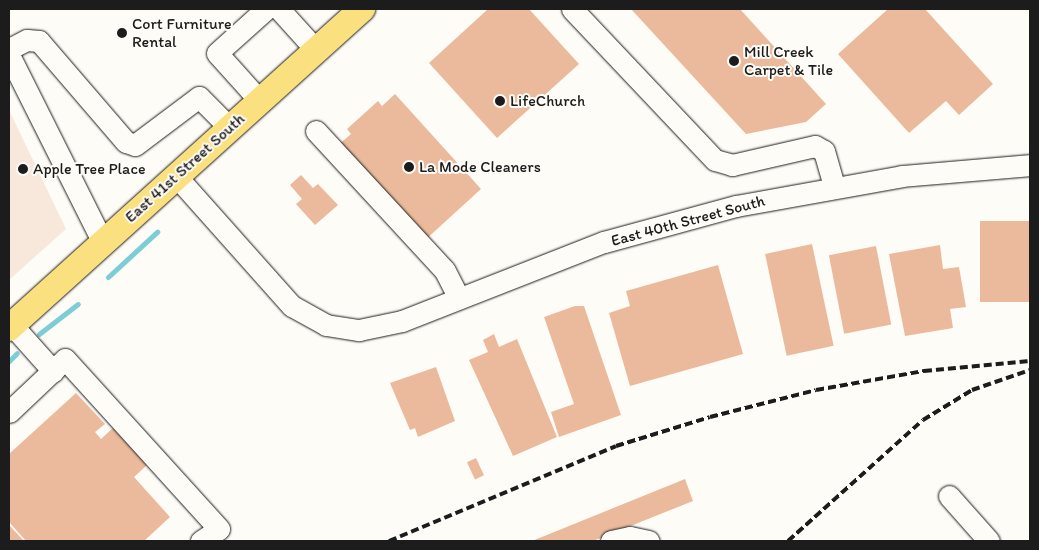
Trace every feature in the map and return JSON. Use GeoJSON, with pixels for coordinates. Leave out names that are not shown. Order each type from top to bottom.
{"type":"FeatureCollection","features":[{"type":"Feature","properties":{"kind":"main road","name":"East 41st Street South"},"geometry":{"type":"LineString","coordinates":[[10,326],[362,9]]}},
{"type":"Feature","properties":{"kind":"street"},"geometry":{"type":"LineString","coordinates":[[260,101],[217,53],[266,9]]}},
{"type":"Feature","properties":{"kind":"street"},"geometry":{"type":"LineString","coordinates":[[278,9],[316,50]]}},
{"type":"Feature","properties":{"kind":"street"},"geometry":{"type":"LineString","coordinates":[[572,9],[715,160],[732,165],[816,146],[824,151],[834,186]]}},
{"type":"Feature","properties":{"kind":"street"},"geometry":{"type":"LineString","coordinates":[[9,49],[27,40],[39,41],[126,142],[134,145],[199,98],[230,128]]}},
{"type":"Feature","properties":{"kind":"street"},"geometry":{"type":"LineString","coordinates":[[9,55],[103,243]]}},
{"type":"Feature","properties":{"kind":"street"},"geometry":{"type":"LineString","coordinates":[[316,131],[445,271],[458,297]]}},
{"type":"Feature","properties":{"kind":"street","name":"East 40th Street South"},"geometry":{"type":"LineString","coordinates":[[176,176],[292,306],[326,325],[359,330],[402,321],[551,260],[676,221],[834,186],[1030,165]]}},
{"type":"Feature","properties":{"kind":"street"},"geometry":{"type":"LineString","coordinates":[[10,326],[53,371]]}},
{"type":"Feature","properties":{"kind":"street"},"geometry":{"type":"LineString","coordinates":[[9,412],[65,360],[219,529],[201,541]]}},
{"type":"Feature","properties":{"kind":"street"},"geometry":{"type":"LineString","coordinates":[[949,496],[989,541]]}},
{"type":"Feature","properties":{"kind":"street"},"geometry":{"type":"LineString","coordinates":[[611,541],[630,537],[649,541]]}},
{"type":"Feature","properties":{"kind":"shaded area","name":"Apple Tree Place"},"geometry":{"type":"Polygon","coordinates":[[[9,110],[66,229],[9,280],[9,110]]]}},
{"type":"Feature","properties":{"kind":"building","name":"LifeChurch"},"geometry":{"type":"Polygon","coordinates":[[[488,9],[529,9],[579,64],[497,138],[429,63],[488,9]]]}},
{"type":"Feature","properties":{"kind":"building","name":"Mill Creek Carpet & Tile"},"geometry":{"type":"Polygon","coordinates":[[[631,9],[740,9],[826,104],[806,122],[746,134],[631,9]]]}},
{"type":"Feature","properties":{"kind":"building"},"geometry":{"type":"Polygon","coordinates":[[[888,9],[925,9],[993,84],[959,115],[946,101],[909,133],[838,54],[888,9]]]}},
{"type":"Feature","properties":{"kind":"building","name":"La Mode Cleaners"},"geometry":{"type":"Polygon","coordinates":[[[395,94],[481,189],[424,241],[337,146],[351,134],[347,129],[378,101],[382,106],[395,94]]]}},
{"type":"Feature","properties":{"kind":"building"},"geometry":{"type":"Polygon","coordinates":[[[301,175],[313,188],[318,184],[338,205],[315,225],[296,204],[302,199],[290,185],[301,175]]]}},
{"type":"Feature","properties":{"kind":"building"},"geometry":{"type":"Polygon","coordinates":[[[980,221],[1030,221],[1030,302],[980,302],[980,221]]]}},
{"type":"Feature","properties":{"kind":"building"},"geometry":{"type":"Polygon","coordinates":[[[812,244],[834,346],[787,356],[765,254],[812,244]]]}},
{"type":"Feature","properties":{"kind":"building"},"geometry":{"type":"Polygon","coordinates":[[[940,245],[943,269],[959,267],[966,307],[950,309],[953,328],[905,336],[889,254],[940,245]]]}},
{"type":"Feature","properties":{"kind":"building"},"geometry":{"type":"Polygon","coordinates":[[[876,246],[891,325],[844,334],[829,255],[876,246]]]}},
{"type":"Feature","properties":{"kind":"building"},"geometry":{"type":"Polygon","coordinates":[[[718,265],[743,354],[630,386],[609,313],[630,306],[626,291],[718,265]]]}},
{"type":"Feature","properties":{"kind":"building"},"geometry":{"type":"Polygon","coordinates":[[[575,306],[584,306],[621,415],[559,437],[551,412],[574,404],[544,317],[575,306]]]}},
{"type":"Feature","properties":{"kind":"building"},"geometry":{"type":"Polygon","coordinates":[[[494,334],[499,347],[517,339],[557,437],[513,456],[469,360],[488,352],[483,340],[494,334]]]}},
{"type":"Feature","properties":{"kind":"building"},"geometry":{"type":"Polygon","coordinates":[[[436,367],[455,421],[418,437],[415,428],[410,430],[390,383],[436,367]]]}},
{"type":"Feature","properties":{"kind":"building"},"geometry":{"type":"Polygon","coordinates":[[[76,393],[105,424],[95,432],[101,439],[113,428],[147,465],[134,477],[170,517],[144,541],[26,541],[9,522],[9,454],[76,393]]]}},
{"type":"Feature","properties":{"kind":"building"},"geometry":{"type":"Polygon","coordinates":[[[476,458],[484,475],[475,479],[467,462],[476,458]]]}},
{"type":"Feature","properties":{"kind":"building"},"geometry":{"type":"Polygon","coordinates":[[[685,479],[693,501],[593,541],[532,541],[685,479]]]}},
{"type":"Feature","properties":{"kind":"building"},"geometry":{"type":"Polygon","coordinates":[[[9,525],[24,541],[9,541],[9,525]]]}},
{"type":"Feature","properties":{"kind":"waterway"},"geometry":{"type":"LineString","coordinates":[[108,277],[157,232]]}},
{"type":"Feature","properties":{"kind":"waterway"},"geometry":{"type":"LineString","coordinates":[[39,334],[78,304]]}},
{"type":"Feature","properties":{"kind":"waterway"},"geometry":{"type":"LineString","coordinates":[[9,361],[17,353]]}},
{"type":"Feature","properties":{"kind":"railway"},"geometry":{"type":"LineString","coordinates":[[389,541],[616,446],[710,417],[816,390],[924,371],[1030,361]]}},
{"type":"Feature","properties":{"kind":"railway"},"geometry":{"type":"LineString","coordinates":[[788,541],[923,420],[972,390],[1030,370]]}},
{"type":"Feature","properties":{"kind":"place","name":"Cort Furniture Rental"},"geometry":{"type":"Point","coordinates":[122,33]}},
{"type":"Feature","properties":{"kind":"place","name":"Mill Creek Carpet & Tile"},"geometry":{"type":"Point","coordinates":[734,61]}},
{"type":"Feature","properties":{"kind":"place","name":"LifeChurch"},"geometry":{"type":"Point","coordinates":[500,101]}},
{"type":"Feature","properties":{"kind":"place","name":"La Mode Cleaners"},"geometry":{"type":"Point","coordinates":[409,167]}},
{"type":"Feature","properties":{"kind":"place","name":"Apple Tree Place"},"geometry":{"type":"Point","coordinates":[23,169]}}]}
